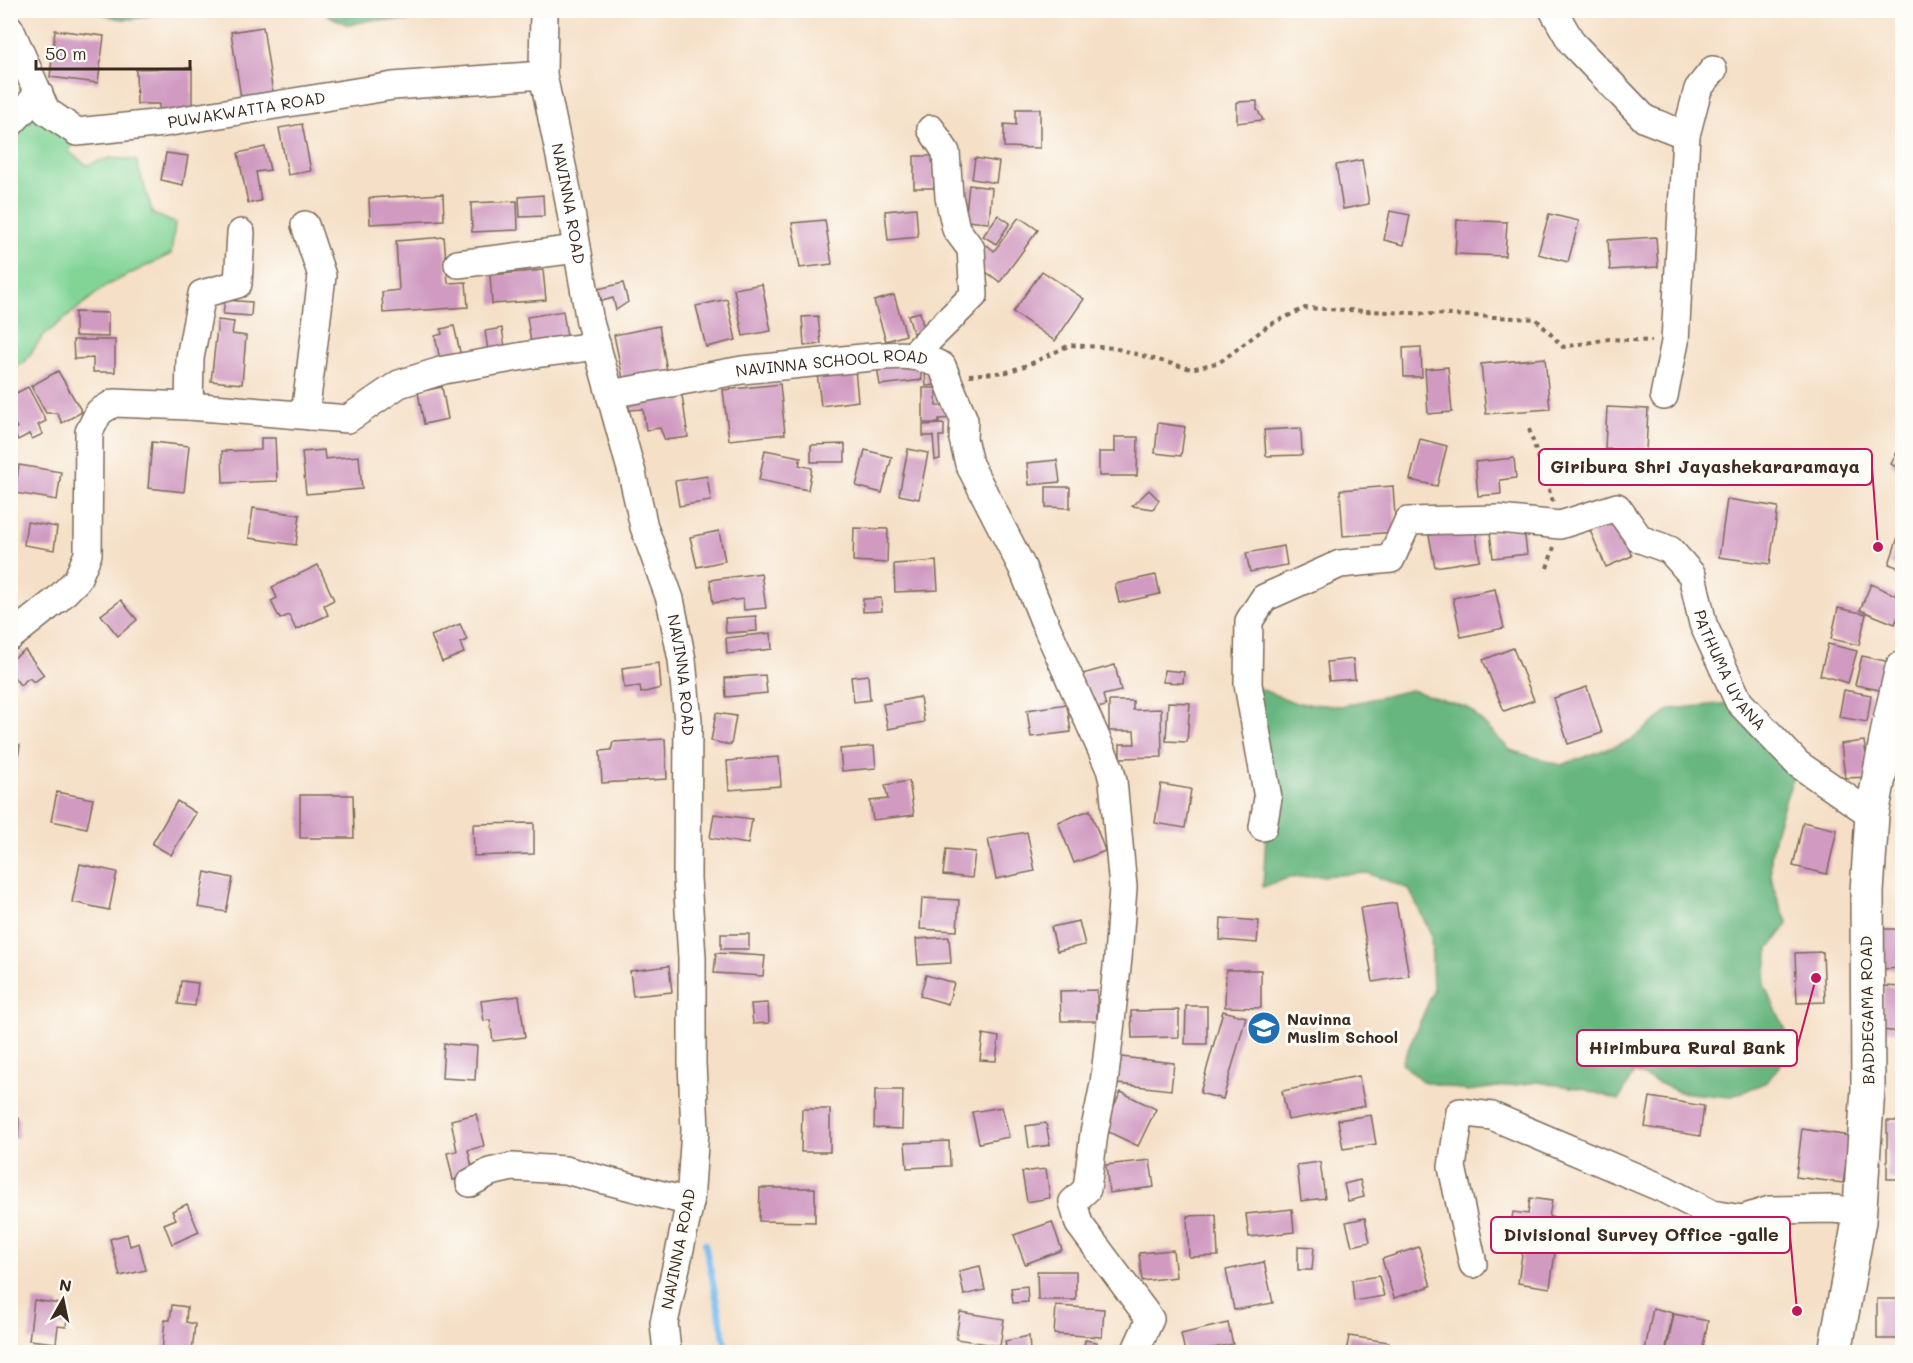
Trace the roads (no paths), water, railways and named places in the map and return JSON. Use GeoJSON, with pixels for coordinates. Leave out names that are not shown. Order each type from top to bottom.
{"type":"FeatureCollection","features":[{"type":"Feature","properties":{"kind":"main road","name":"BADDEGAMA ROAD"},"geometry":{"type":"LineString","coordinates":[[1835,1353],[1860,1212],[1868,1089],[1867,892],[1872,815],[1888,724],[1902,668]]}},
{"type":"Feature","properties":{"kind":"street","name":"NAVINNA ROAD"},"geometry":{"type":"LineString","coordinates":[[544,10],[543,75],[567,190],[590,322],[644,527],[670,599],[682,660],[688,721],[687,878],[692,958],[692,1063],[695,1130],[690,1202],[664,1323],[667,1353]]}},
{"type":"Feature","properties":{"kind":"street"},"geometry":{"type":"LineString","coordinates":[[1553,10],[1572,43],[1645,119],[1686,135]]}},
{"type":"Feature","properties":{"kind":"street","name":"PUWAKWATTA ROAD"},"geometry":{"type":"LineString","coordinates":[[10,29],[46,111],[77,132],[164,123],[393,86],[543,75]]}},
{"type":"Feature","properties":{"kind":"street"},"geometry":{"type":"LineString","coordinates":[[1665,396],[1675,342],[1686,135],[1698,89],[1713,70]]}},
{"type":"Feature","properties":{"kind":"street"},"geometry":{"type":"LineString","coordinates":[[10,124],[39,94]]}},
{"type":"Feature","properties":{"kind":"street"},"geometry":{"type":"LineString","coordinates":[[912,356],[975,295],[971,249],[956,229],[951,208],[946,152],[931,129]]}},
{"type":"Feature","properties":{"kind":"street"},"geometry":{"type":"LineString","coordinates":[[305,225],[322,276],[306,407],[310,416]]}},
{"type":"Feature","properties":{"kind":"street"},"geometry":{"type":"LineString","coordinates":[[189,406],[190,358],[202,294],[238,284],[242,233]]}},
{"type":"Feature","properties":{"kind":"street"},"geometry":{"type":"LineString","coordinates":[[458,264],[577,249]]}},
{"type":"Feature","properties":{"kind":"street"},"geometry":{"type":"LineString","coordinates":[[10,637],[58,599],[77,580],[88,554],[88,432],[99,412],[114,403],[189,406],[348,419],[399,384],[444,370],[597,346]]}},
{"type":"Feature","properties":{"kind":"street","name":"NAVINNA SCHOOL ROAD"},"geometry":{"type":"LineString","coordinates":[[611,398],[621,392],[742,370],[893,355],[922,356],[942,366],[964,420],[963,439],[969,464],[1022,567],[1110,769],[1113,781],[1123,887],[1118,958],[1104,1084],[1094,1133],[1087,1189],[1073,1202],[1079,1224],[1150,1319],[1135,1353]]}},
{"type":"Feature","properties":{"kind":"street","name":"PATHUMA UYANA"},"geometry":{"type":"LineString","coordinates":[[1263,827],[1268,798],[1248,684],[1249,621],[1264,598],[1340,564],[1391,559],[1408,521],[1498,519],[1560,525],[1617,507],[1640,539],[1670,550],[1692,575],[1703,624],[1739,702],[1798,764],[1872,815]]}},
{"type":"Feature","properties":{"kind":"street"},"geometry":{"type":"LineString","coordinates":[[1473,1264],[1452,1167],[1460,1112],[1492,1116],[1664,1189],[1712,1214],[1742,1219],[1770,1210],[1833,1209],[1860,1212]]}},
{"type":"Feature","properties":{"kind":"street"},"geometry":{"type":"LineString","coordinates":[[470,1184],[490,1172],[512,1167],[566,1170],[690,1202]]}},
{"type":"Feature","properties":{"kind":"waterway"},"geometry":{"type":"LineString","coordinates":[[705,1243],[727,1352]]}},
{"type":"Feature","properties":{"kind":"place","name":"Giribura Shri Jayashekararamaya"},"geometry":{"type":"Point","coordinates":[1878,547]}},
{"type":"Feature","properties":{"kind":"place","name":"Hirimbura Rural Bank"},"geometry":{"type":"Point","coordinates":[1816,978]}},
{"type":"Feature","properties":{"kind":"place","name":"Navinna Muslim School"},"geometry":{"type":"Point","coordinates":[1264,1028]}},
{"type":"Feature","properties":{"kind":"place","name":"Divisional Survey Office -galle"},"geometry":{"type":"Point","coordinates":[1797,1311]}}]}
